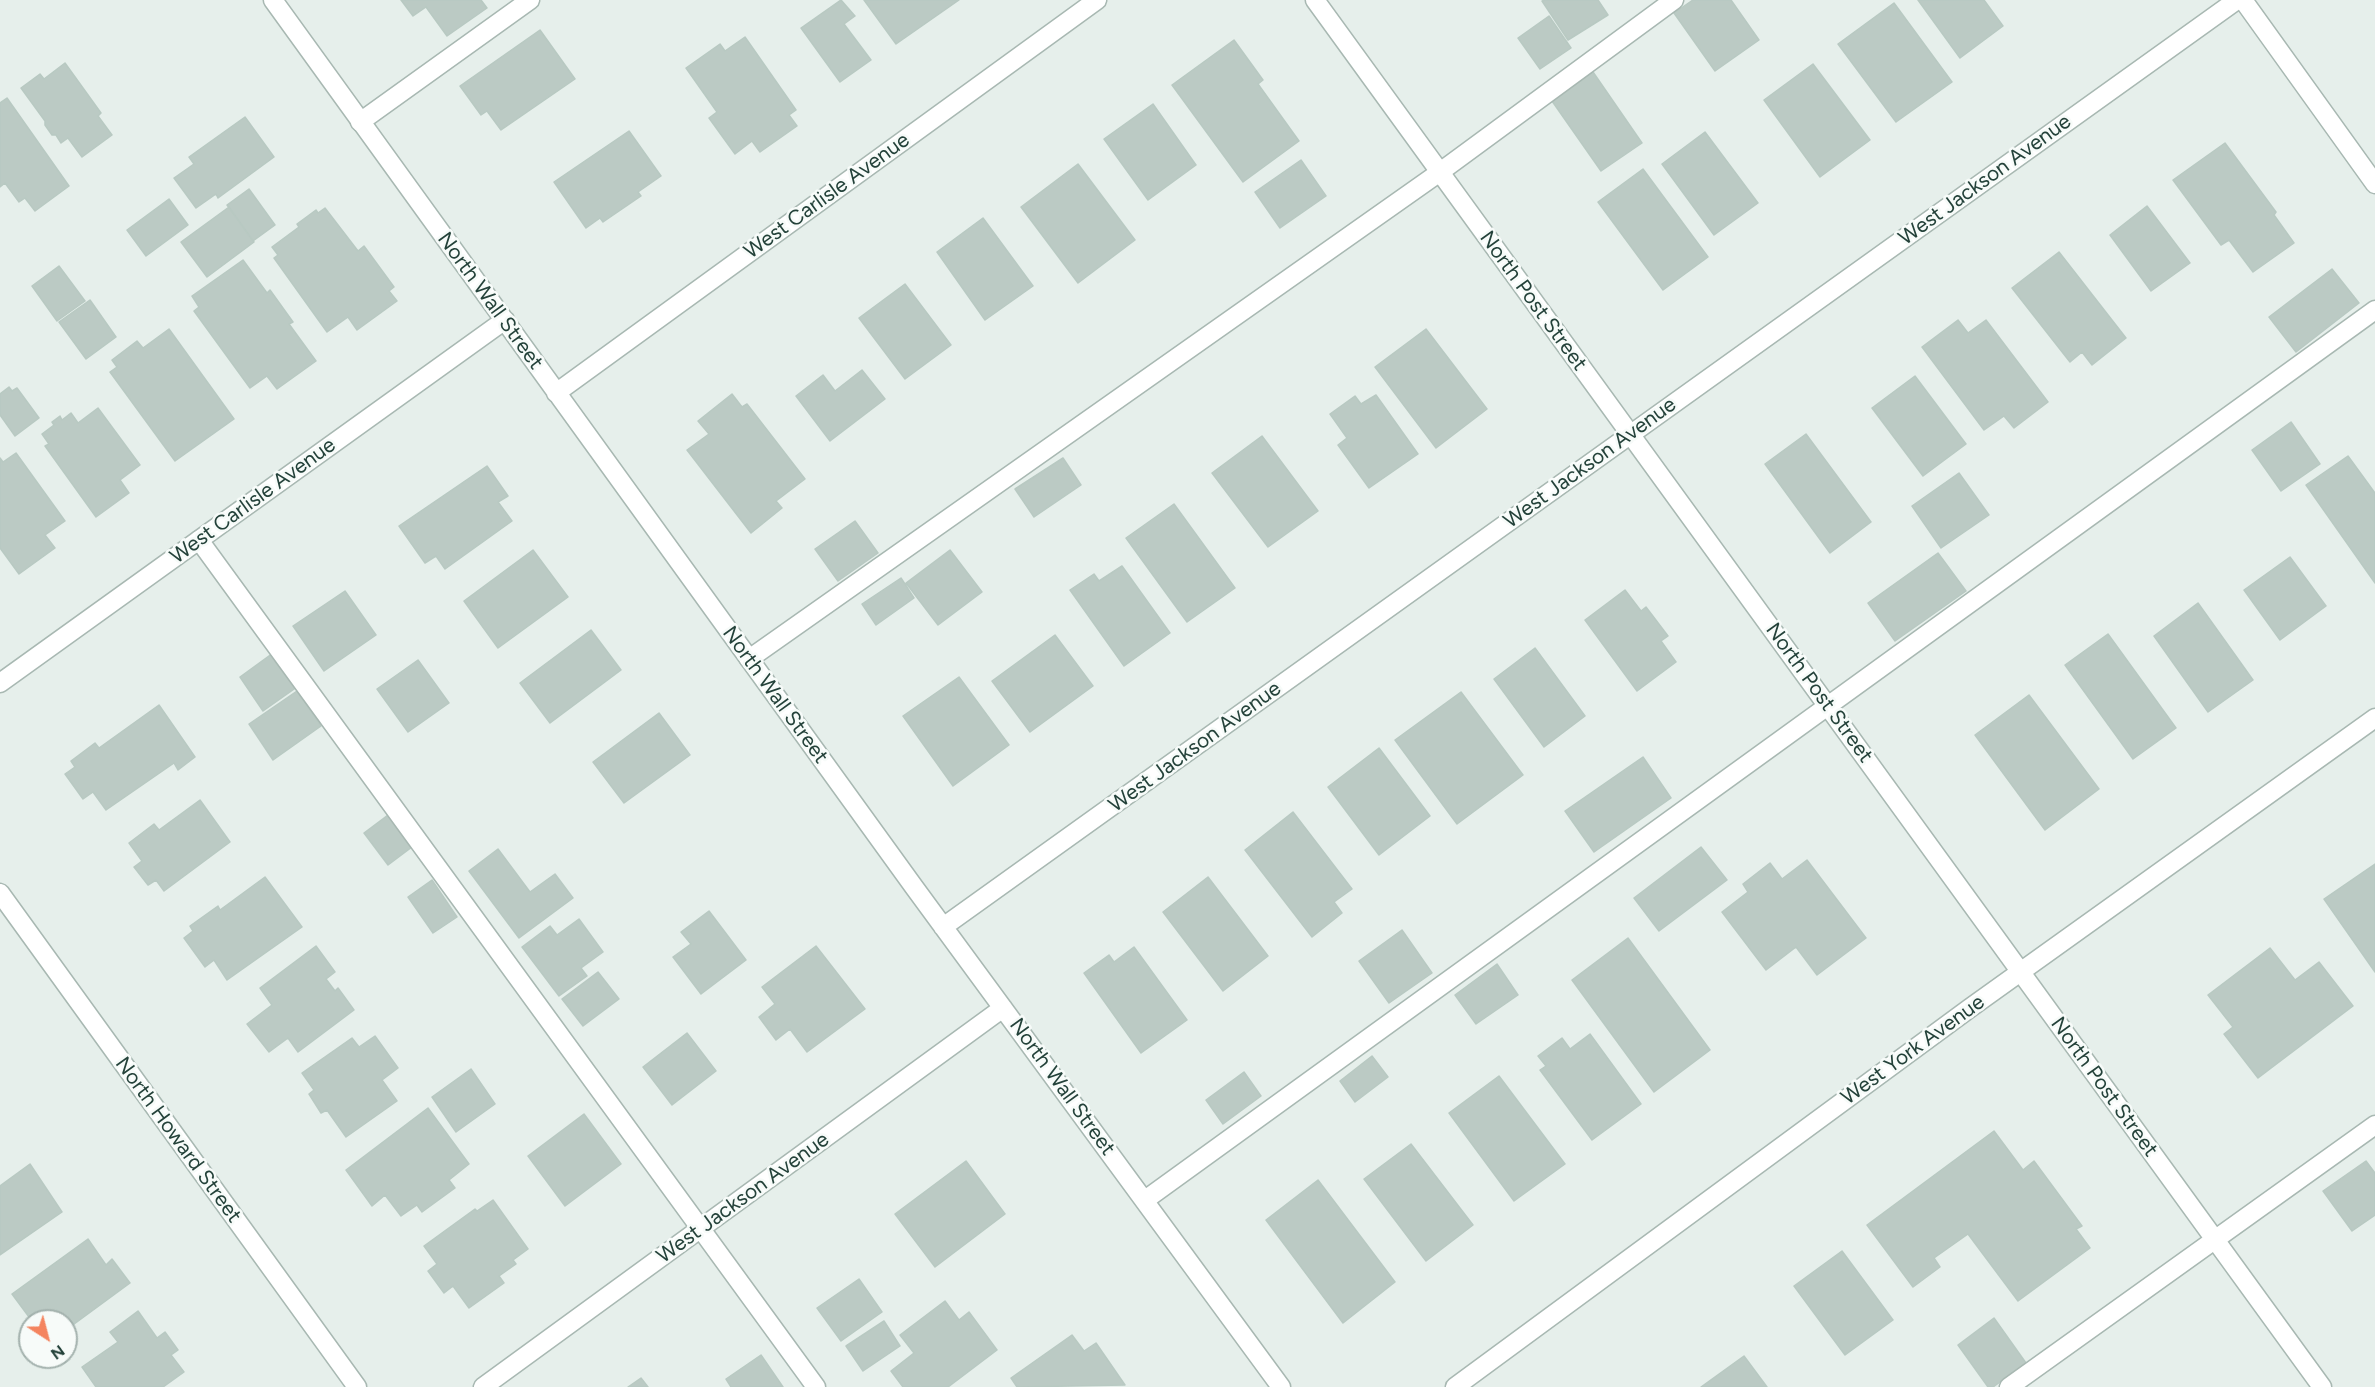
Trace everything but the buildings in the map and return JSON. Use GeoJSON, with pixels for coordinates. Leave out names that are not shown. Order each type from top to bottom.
{"type":"FeatureCollection","features":[{"type":"Feature","properties":{"kind":"street","name":"North Wall Street"},"geometry":{"type":"LineString","coordinates":[[273,0],[944,927],[1281,1387]]}},
{"type":"Feature","properties":{"kind":"street"},"geometry":{"type":"LineString","coordinates":[[360,122],[530,0]]}},
{"type":"Feature","properties":{"kind":"street","name":"West Carlisle Avenue"},"geometry":{"type":"LineString","coordinates":[[556,393],[1097,0]]}},
{"type":"Feature","properties":{"kind":"street","name":"North Post Street"},"geometry":{"type":"LineString","coordinates":[[1315,0],[2322,1387]]}},
{"type":"Feature","properties":{"kind":"street"},"geometry":{"type":"LineString","coordinates":[[749,658],[1440,172],[1674,0]]}},
{"type":"Feature","properties":{"kind":"street","name":"West Jackson Avenue"},"geometry":{"type":"LineString","coordinates":[[944,927],[2237,0]]}},
{"type":"Feature","properties":{"kind":"street"},"geometry":{"type":"LineString","coordinates":[[2243,0],[2375,184]]}},
{"type":"Feature","properties":{"kind":"street"},"geometry":{"type":"LineString","coordinates":[[1145,1200],[2375,310]]}},
{"type":"Feature","properties":{"kind":"street","name":"West Carlisle Avenue"},"geometry":{"type":"LineString","coordinates":[[0,683],[506,320]]}},
{"type":"Feature","properties":{"kind":"street"},"geometry":{"type":"LineString","coordinates":[[199,540],[816,1387]]}},
{"type":"Feature","properties":{"kind":"street","name":"West York Avenue"},"geometry":{"type":"LineString","coordinates":[[1455,1387],[2021,971],[2375,718]]}},
{"type":"Feature","properties":{"kind":"street","name":"North Howard Street"},"geometry":{"type":"LineString","coordinates":[[0,893],[357,1387]]}},
{"type":"Feature","properties":{"kind":"street","name":"West Jackson Avenue"},"geometry":{"type":"LineString","coordinates":[[483,1387],[1003,1008]]}},
{"type":"Feature","properties":{"kind":"street"},"geometry":{"type":"LineString","coordinates":[[2009,1387],[2375,1125]]}}]}
